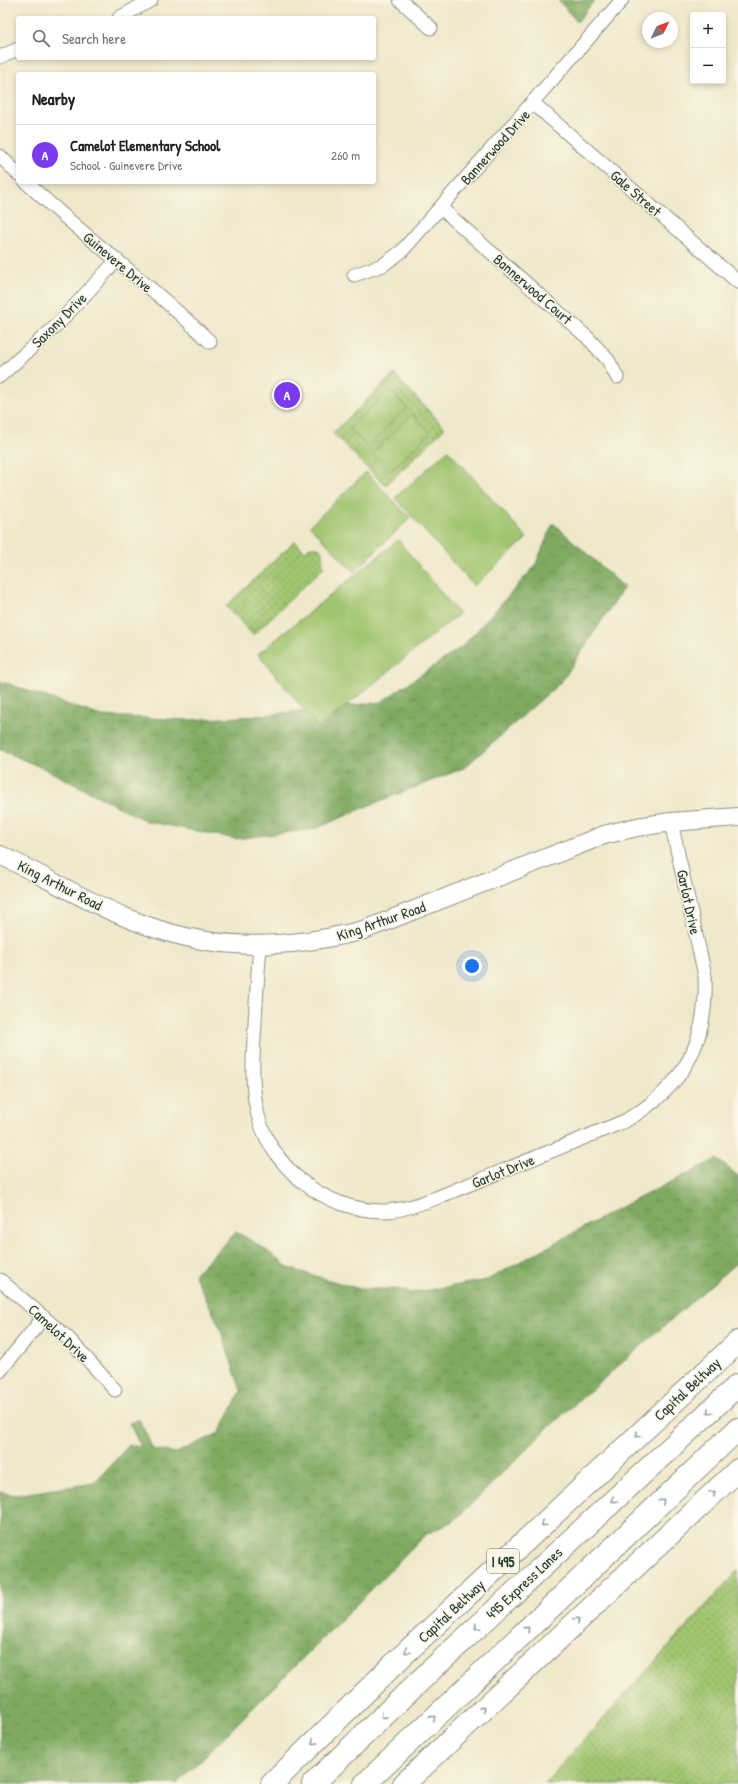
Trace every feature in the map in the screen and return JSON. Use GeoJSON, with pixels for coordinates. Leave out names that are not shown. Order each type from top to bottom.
{"type":"FeatureCollection","features":[{"type":"Feature","properties":{"kind":"highway","name":"Capital Beltway"},"geometry":{"type":"LineString","coordinates":[[272,1784],[405,1653],[738,1342]]}},
{"type":"Feature","properties":{"kind":"highway","name":"495 Express Lanes"},"geometry":{"type":"LineString","coordinates":[[313,1784],[428,1672],[738,1386]]}},
{"type":"Feature","properties":{"kind":"highway"},"geometry":{"type":"LineString","coordinates":[[365,1784],[738,1429]]}},
{"type":"Feature","properties":{"kind":"highway"},"geometry":{"type":"LineString","coordinates":[[404,1784],[738,1470]]}},
{"type":"Feature","properties":{"kind":"street"},"geometry":{"type":"LineString","coordinates":[[123,16],[151,0]]}},
{"type":"Feature","properties":{"kind":"street"},"geometry":{"type":"LineString","coordinates":[[400,0],[431,28]]}},
{"type":"Feature","properties":{"kind":"street","name":"Bannerwood Drive"},"geometry":{"type":"LineString","coordinates":[[354,276],[384,265],[402,251],[533,104],[622,0]]}},
{"type":"Feature","properties":{"kind":"street"},"geometry":{"type":"LineString","coordinates":[[0,57],[16,50]]}},
{"type":"Feature","properties":{"kind":"street","name":"Gale Street"},"geometry":{"type":"LineString","coordinates":[[533,104],[738,282]]}},
{"type":"Feature","properties":{"kind":"street"},"geometry":{"type":"LineString","coordinates":[[0,156],[16,172]]}},
{"type":"Feature","properties":{"kind":"street","name":"Guinevere Drive"},"geometry":{"type":"LineString","coordinates":[[28,184],[116,261],[182,315],[210,342]]}},
{"type":"Feature","properties":{"kind":"street","name":"Bannerwood Court"},"geometry":{"type":"LineString","coordinates":[[440,208],[588,338],[608,360],[617,377]]}},
{"type":"Feature","properties":{"kind":"street","name":"Saxony Drive"},"geometry":{"type":"LineString","coordinates":[[0,376],[56,326],[116,261]]}},
{"type":"Feature","properties":{"kind":"street","name":"King Arthur Road"},"geometry":{"type":"LineString","coordinates":[[0,855],[124,917],[156,930],[205,941],[260,946],[292,944],[331,938],[364,930],[604,835],[637,827],[671,822],[738,817]]}},
{"type":"Feature","properties":{"kind":"street","name":"Garlot Drive"},"geometry":{"type":"LineString","coordinates":[[260,946],[253,1055],[253,1090],[256,1108],[264,1131],[275,1152],[290,1170],[306,1185],[326,1198],[344,1205],[364,1210],[384,1211],[406,1208],[461,1188],[626,1121],[645,1110],[663,1095],[678,1078],[689,1062],[698,1042],[704,1020],[706,998],[705,976],[671,822]]}},
{"type":"Feature","properties":{"kind":"street","name":"Camelot Drive"},"geometry":{"type":"LineString","coordinates":[[0,1280],[70,1340],[115,1390]]}},
{"type":"Feature","properties":{"kind":"street"},"geometry":{"type":"LineString","coordinates":[[0,1371],[44,1317]]}},
{"type":"Feature","properties":{"kind":"green space"},"geometry":{"type":"Polygon","coordinates":[[[558,0],[595,0],[577,22],[558,0]]]}},
{"type":"Feature","properties":{"kind":"green space"},"geometry":{"type":"Polygon","coordinates":[[[394,374],[445,428],[385,486],[333,433],[394,374]]]}},
{"type":"Feature","properties":{"kind":"green space"},"geometry":{"type":"Polygon","coordinates":[[[389,390],[407,408],[367,447],[349,428],[389,390]]]}},
{"type":"Feature","properties":{"kind":"green space"},"geometry":{"type":"Polygon","coordinates":[[[412,414],[430,433],[390,471],[372,453],[412,414]]]}},
{"type":"Feature","properties":{"kind":"green space"},"geometry":{"type":"Polygon","coordinates":[[[448,450],[527,538],[474,586],[395,498],[448,450]]]}},
{"type":"Feature","properties":{"kind":"green space"},"geometry":{"type":"Polygon","coordinates":[[[366,472],[410,518],[354,572],[310,526],[366,472]]]}},
{"type":"Feature","properties":{"kind":"green space"},"geometry":{"type":"Polygon","coordinates":[[[553,523],[624,587],[562,681],[464,768],[375,803],[315,829],[236,839],[146,821],[45,769],[0,750],[0,681],[101,716],[190,720],[255,716],[381,702],[463,646],[535,566],[553,523]]]}},
{"type":"Feature","properties":{"kind":"green space"},"geometry":{"type":"Polygon","coordinates":[[[398,540],[459,614],[319,728],[258,654],[398,540]]]}},
{"type":"Feature","properties":{"kind":"green space"},"geometry":{"type":"Polygon","coordinates":[[[295,541],[305,551],[310,547],[318,547],[322,552],[323,568],[253,635],[226,606],[295,541]]]}},
{"type":"Feature","properties":{"kind":"green space"},"geometry":{"type":"Polygon","coordinates":[[[717,1159],[738,1176],[738,1259],[736,1263],[550,1426],[455,1520],[427,1534],[177,1784],[0,1784],[0,1492],[15,1495],[94,1483],[129,1445],[141,1447],[129,1423],[139,1419],[153,1449],[176,1453],[219,1433],[241,1391],[220,1328],[194,1274],[236,1232],[261,1246],[289,1268],[360,1289],[397,1289],[411,1293],[487,1280],[621,1207],[717,1159]]]}},
{"type":"Feature","properties":{"kind":"green space"},"geometry":{"type":"Polygon","coordinates":[[[738,1570],[737,1784],[544,1784],[738,1570]]]}},
{"type":"Feature","properties":{"kind":"place","name":"Camelot Elementary School"},"geometry":{"type":"Point","coordinates":[287,395]}}]}
